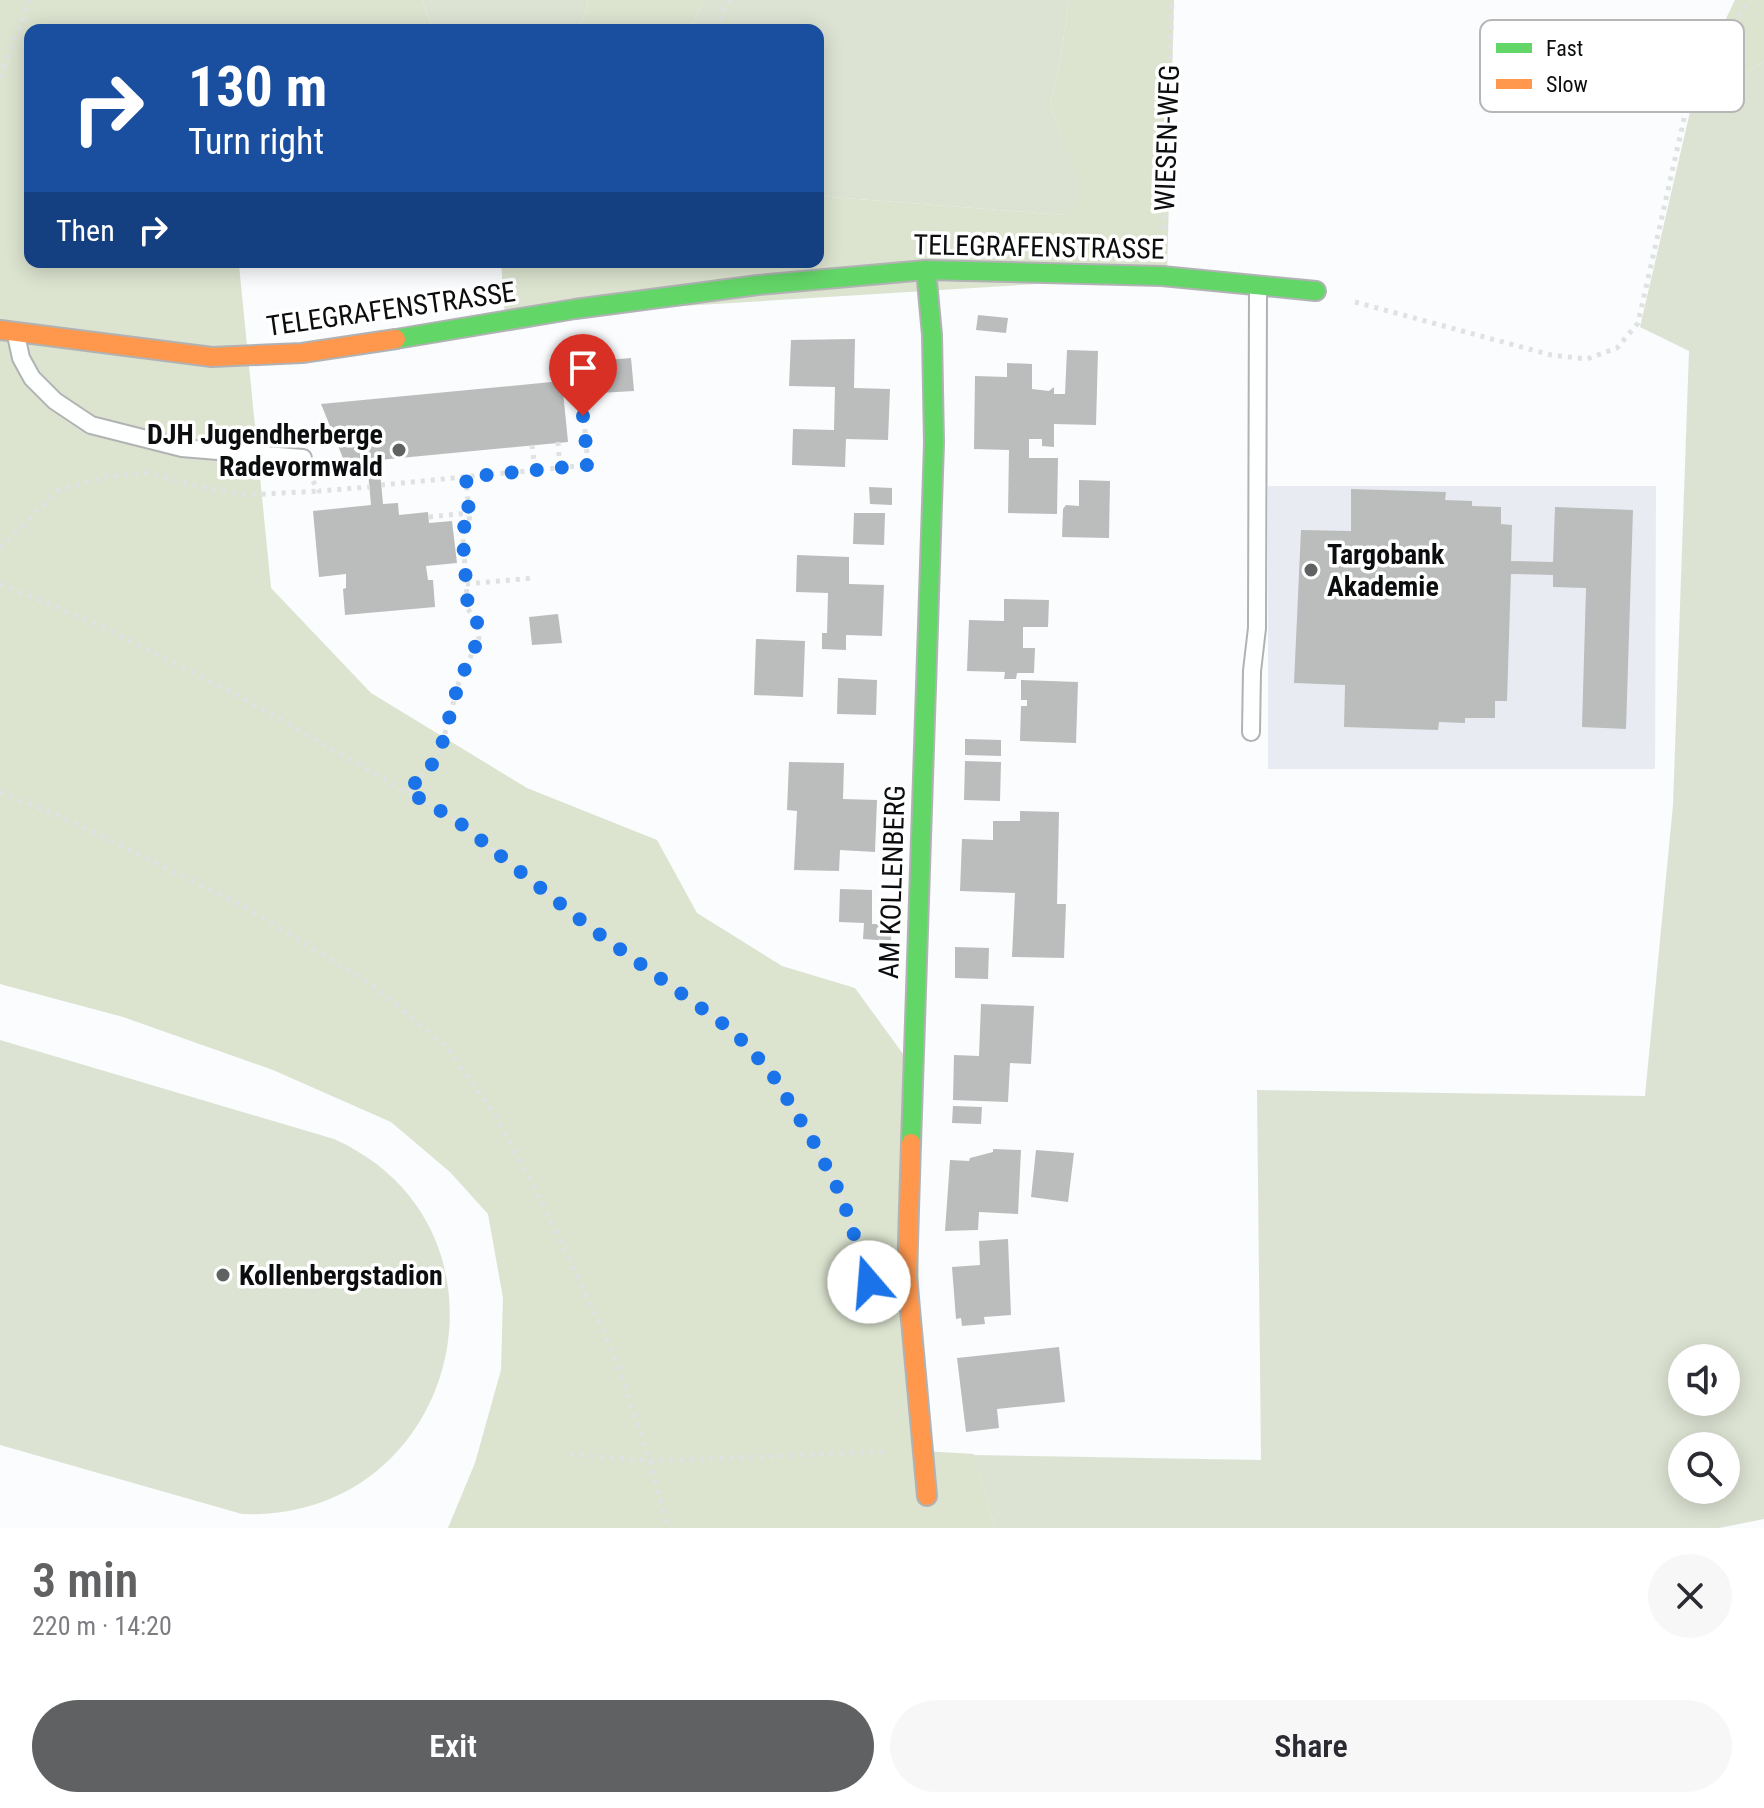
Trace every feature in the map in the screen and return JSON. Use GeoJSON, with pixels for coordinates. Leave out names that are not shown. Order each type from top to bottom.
{"type":"FeatureCollection","features":[{"type":"Feature","properties":{"kind":"street","name":"TELEGRAFENSTRASSE"},"geometry":{"type":"LineString","coordinates":[[8,332],[182,354],[254,357],[331,349],[648,299],[758,285],[926,270],[1162,276],[1316,291]]}},
{"type":"Feature","properties":{"kind":"street","name":"AM KOLLENBERG"},"geometry":{"type":"LineString","coordinates":[[926,270],[935,351],[934,443],[907,1276],[927,1496]]}},
{"type":"Feature","properties":{"kind":"lane"},"geometry":{"type":"LineString","coordinates":[[1251,732],[1252,671],[1257,628],[1258,285]]}},
{"type":"Feature","properties":{"kind":"lane"},"geometry":{"type":"LineString","coordinates":[[8,332],[32,378],[55,401],[91,425],[182,448],[303,458]]}},
{"type":"Feature","properties":{"kind":"path"},"geometry":{"type":"LineString","coordinates":[[0,77],[30,0]]}},
{"type":"Feature","properties":{"kind":"path"},"geometry":{"type":"LineString","coordinates":[[719,24],[724,7],[731,0]]}},
{"type":"Feature","properties":{"kind":"path","name":"WIESEN-WEG"},"geometry":{"type":"LineString","coordinates":[[1162,276],[1172,0]]}},
{"type":"Feature","properties":{"kind":"path"},"geometry":{"type":"LineString","coordinates":[[1736,20],[1750,0]]}},
{"type":"Feature","properties":{"kind":"path"},"geometry":{"type":"LineString","coordinates":[[1316,291],[1551,355],[1587,359],[1617,348],[1638,323],[1686,112]]}},
{"type":"Feature","properties":{"kind":"path"},"geometry":{"type":"LineString","coordinates":[[381,485],[588,465],[581,392]]}},
{"type":"Feature","properties":{"kind":"path"},"geometry":{"type":"LineString","coordinates":[[558,442],[560,468]]}},
{"type":"Feature","properties":{"kind":"path"},"geometry":{"type":"LineString","coordinates":[[532,445],[535,470]]}},
{"type":"Feature","properties":{"kind":"path"},"geometry":{"type":"LineString","coordinates":[[303,458],[319,491]]}},
{"type":"Feature","properties":{"kind":"path"},"geometry":{"type":"LineString","coordinates":[[0,548],[57,491],[105,477],[148,473],[246,495],[370,487]]}},
{"type":"Feature","properties":{"kind":"path"},"geometry":{"type":"LineString","coordinates":[[407,791],[430,768],[441,748],[459,682],[479,638],[477,622],[468,609],[462,527],[470,526],[466,477]]}},
{"type":"Feature","properties":{"kind":"path"},"geometry":{"type":"LineString","coordinates":[[429,517],[469,513]]}},
{"type":"Feature","properties":{"kind":"path"},"geometry":{"type":"LineString","coordinates":[[466,584],[534,578]]}},
{"type":"Feature","properties":{"kind":"path"},"geometry":{"type":"LineString","coordinates":[[0,584],[110,631],[241,697],[456,820],[588,926],[733,1031],[770,1071],[812,1139],[842,1197],[869,1282]]}},
{"type":"Feature","properties":{"kind":"path"},"geometry":{"type":"LineString","coordinates":[[0,792],[71,821],[249,909],[375,987],[446,1046],[494,1113],[545,1208],[613,1352],[650,1461],[668,1528]]}},
{"type":"Feature","properties":{"kind":"path"},"geometry":{"type":"LineString","coordinates":[[570,1454],[650,1461],[922,1451]]}},
{"type":"Feature","properties":{"kind":"shaded area"},"geometry":{"type":"Polygon","coordinates":[[[1268,486],[1656,486],[1655,769],[1268,769],[1268,486]]]}},
{"type":"Feature","properties":{"kind":"green space"},"geometry":{"type":"Polygon","coordinates":[[[0,0],[422,0],[431,24],[24,24],[24,268],[239,268],[271,588],[371,693],[527,788],[657,840],[697,913],[782,966],[855,988],[914,1069],[923,1451],[974,1454],[995,1528],[448,1528],[475,1463],[501,1370],[503,1298],[488,1214],[450,1172],[391,1122],[273,1070],[123,1017],[0,984],[0,0]]]}},
{"type":"Feature","properties":{"kind":"green space"},"geometry":{"type":"Polygon","coordinates":[[[422,0],[588,0],[580,24],[431,24],[422,0]]]}},
{"type":"Feature","properties":{"kind":"green space"},"geometry":{"type":"Polygon","coordinates":[[[588,0],[705,0],[691,24],[580,24],[588,0]]]}},
{"type":"Feature","properties":{"kind":"green space"},"geometry":{"type":"Polygon","coordinates":[[[705,0],[1069,0],[1059,69],[1050,105],[1086,198],[1064,215],[824,196],[824,24],[691,24],[705,0]]]}},
{"type":"Feature","properties":{"kind":"green space"},"geometry":{"type":"Polygon","coordinates":[[[1069,0],[1174,0],[1167,276],[505,317],[501,268],[824,268],[824,196],[1064,215],[1085,197],[1050,105],[1059,69],[1069,0]]]}},
{"type":"Feature","properties":{"kind":"green space"},"geometry":{"type":"Polygon","coordinates":[[[1735,0],[1764,0],[1764,61],[1744,75],[1744,20],[1725,20],[1735,0]]]}},
{"type":"Feature","properties":{"kind":"green space"},"geometry":{"type":"Polygon","coordinates":[[[1764,61],[1764,1519],[1719,1528],[995,1528],[974,1455],[1261,1460],[1257,1090],[1645,1096],[1673,805],[1689,351],[1640,327],[1690,112],[1744,112],[1744,75],[1764,61]]]}},
{"type":"Feature","properties":{"kind":"green space","name":"Kollenbergstadion"},"geometry":{"type":"Polygon","coordinates":[[[0,1040],[334,1139],[396,1181],[434,1236],[449,1298],[444,1362],[419,1422],[376,1471],[317,1504],[242,1514],[0,1445],[0,1040]]]}},
{"type":"Feature","properties":{"kind":"building"},"geometry":{"type":"Polygon","coordinates":[[[978,315],[1008,318],[1006,333],[976,330],[978,315]]]}},
{"type":"Feature","properties":{"kind":"building"},"geometry":{"type":"Polygon","coordinates":[[[855,339],[854,388],[890,389],[888,440],[846,439],[845,467],[792,465],[793,429],[834,430],[835,387],[789,386],[791,340],[855,339]]]}},
{"type":"Feature","properties":{"kind":"building"},"geometry":{"type":"Polygon","coordinates":[[[1067,350],[1098,351],[1096,425],[1054,424],[1054,447],[1042,446],[1042,439],[1029,439],[1029,458],[1058,458],[1057,514],[1008,513],[1009,450],[974,449],[975,376],[1007,377],[1007,363],[1032,364],[1032,389],[1049,391],[1054,387],[1054,394],[1065,394],[1067,350]]]}},
{"type":"Feature","properties":{"kind":"building"},"geometry":{"type":"Polygon","coordinates":[[[631,358],[634,391],[599,393],[596,361],[631,358]]]}},
{"type":"Feature","properties":{"kind":"building"},"geometry":{"type":"Polygon","coordinates":[[[562,381],[568,442],[379,460],[383,504],[398,503],[399,515],[428,512],[429,523],[452,521],[457,563],[426,566],[428,580],[433,580],[435,607],[345,615],[343,589],[346,588],[346,574],[319,577],[313,511],[371,505],[367,461],[345,463],[321,404],[562,381]]]}},
{"type":"Feature","properties":{"kind":"building"},"geometry":{"type":"Polygon","coordinates":[[[1079,480],[1110,481],[1109,538],[1062,537],[1063,509],[1066,505],[1079,506],[1079,480]]]}},
{"type":"Feature","properties":{"kind":"building"},"geometry":{"type":"Polygon","coordinates":[[[869,487],[892,488],[892,505],[870,504],[869,487]]]}},
{"type":"Feature","properties":{"kind":"building","name":"Targobank Akademie"},"geometry":{"type":"Polygon","coordinates":[[[1351,489],[1446,492],[1445,500],[1472,501],[1472,506],[1501,507],[1501,524],[1512,525],[1511,561],[1553,562],[1555,507],[1633,510],[1626,729],[1582,727],[1586,588],[1553,587],[1553,575],[1511,574],[1507,701],[1495,701],[1495,718],[1465,718],[1465,723],[1439,722],[1438,730],[1344,727],[1345,685],[1294,683],[1301,530],[1351,531],[1351,489]]]}},
{"type":"Feature","properties":{"kind":"building"},"geometry":{"type":"Polygon","coordinates":[[[854,513],[885,513],[884,545],[853,544],[854,513]]]}},
{"type":"Feature","properties":{"kind":"building"},"geometry":{"type":"Polygon","coordinates":[[[797,555],[849,557],[849,584],[884,585],[882,636],[846,635],[846,650],[822,649],[822,633],[827,633],[828,593],[796,592],[797,555]]]}},
{"type":"Feature","properties":{"kind":"building"},"geometry":{"type":"Polygon","coordinates":[[[1004,599],[1049,600],[1048,627],[1023,627],[1023,648],[1035,648],[1034,673],[1017,673],[1016,679],[1004,679],[1005,672],[967,671],[969,620],[1004,621],[1004,599]]]}},
{"type":"Feature","properties":{"kind":"building"},"geometry":{"type":"Polygon","coordinates":[[[558,614],[562,643],[532,645],[529,617],[558,614]]]}},
{"type":"Feature","properties":{"kind":"building"},"geometry":{"type":"Polygon","coordinates":[[[756,639],[805,641],[803,697],[754,695],[756,639]]]}},
{"type":"Feature","properties":{"kind":"building"},"geometry":{"type":"Polygon","coordinates":[[[838,678],[877,680],[876,715],[837,714],[838,678]]]}},
{"type":"Feature","properties":{"kind":"building"},"geometry":{"type":"Polygon","coordinates":[[[1021,680],[1078,682],[1076,743],[1020,741],[1021,706],[1027,706],[1027,700],[1021,700],[1021,680]]]}},
{"type":"Feature","properties":{"kind":"building"},"geometry":{"type":"Polygon","coordinates":[[[965,739],[1001,740],[1001,756],[965,755],[965,739]]]}},
{"type":"Feature","properties":{"kind":"building"},"geometry":{"type":"Polygon","coordinates":[[[965,761],[1001,762],[1000,801],[964,800],[965,761]]]}},
{"type":"Feature","properties":{"kind":"building"},"geometry":{"type":"Polygon","coordinates":[[[789,762],[844,763],[843,799],[877,800],[875,852],[840,850],[839,871],[794,870],[797,811],[787,810],[789,762]]]}},
{"type":"Feature","properties":{"kind":"building"},"geometry":{"type":"Polygon","coordinates":[[[1020,811],[1059,812],[1057,904],[1066,904],[1064,958],[1012,957],[1015,893],[960,891],[962,839],[993,840],[993,821],[1020,821],[1020,811]]]}},
{"type":"Feature","properties":{"kind":"building"},"geometry":{"type":"Polygon","coordinates":[[[840,889],[872,890],[872,924],[892,924],[891,941],[863,939],[864,923],[839,922],[840,889]]]}},
{"type":"Feature","properties":{"kind":"building"},"geometry":{"type":"Polygon","coordinates":[[[955,947],[989,948],[988,979],[955,978],[955,947]]]}},
{"type":"Feature","properties":{"kind":"building"},"geometry":{"type":"Polygon","coordinates":[[[981,1004],[1034,1006],[1031,1064],[1010,1063],[1008,1102],[953,1100],[954,1055],[979,1056],[981,1004]]]}},
{"type":"Feature","properties":{"kind":"building"},"geometry":{"type":"Polygon","coordinates":[[[953,1106],[982,1107],[981,1124],[952,1123],[953,1106]]]}},
{"type":"Feature","properties":{"kind":"building"},"geometry":{"type":"Polygon","coordinates":[[[993,1149],[1021,1150],[1018,1214],[979,1212],[978,1230],[945,1231],[950,1160],[969,1161],[970,1158],[993,1152],[993,1149]]]}},
{"type":"Feature","properties":{"kind":"building"},"geometry":{"type":"Polygon","coordinates":[[[1036,1150],[1074,1153],[1068,1202],[1031,1197],[1036,1150]]]}},
{"type":"Feature","properties":{"kind":"building"},"geometry":{"type":"Polygon","coordinates":[[[1008,1239],[1011,1315],[984,1317],[985,1324],[962,1326],[961,1318],[956,1319],[952,1267],[980,1265],[979,1241],[1008,1239]]]}},
{"type":"Feature","properties":{"kind":"building"},"geometry":{"type":"Polygon","coordinates":[[[1059,1347],[1065,1402],[997,1409],[999,1428],[966,1432],[957,1358],[1059,1347]]]}},
{"type":"Feature","properties":{"kind":"traffic: fast"},"geometry":{"type":"LineString","coordinates":[[911,1143],[934,443],[932,335],[926,270]]}},
{"type":"Feature","properties":{"kind":"traffic: fast"},"geometry":{"type":"LineString","coordinates":[[396,339],[575,309],[758,285],[926,270],[1162,276],[1316,291]]}},
{"type":"Feature","properties":{"kind":"traffic: slow"},"geometry":{"type":"LineString","coordinates":[[0,330],[212,357],[302,353],[396,339]]}},
{"type":"Feature","properties":{"kind":"traffic: slow"},"geometry":{"type":"LineString","coordinates":[[911,1143],[907,1276],[927,1496]]}},
{"type":"Feature","properties":{"kind":"place","name":"DJH Jugendherberge Radevormwald"},"geometry":{"type":"Point","coordinates":[399,450]}},
{"type":"Feature","properties":{"kind":"place","name":"Targobank Akademie"},"geometry":{"type":"Point","coordinates":[1311,570]}},
{"type":"Feature","properties":{"kind":"place","name":"Kollenbergstadion"},"geometry":{"type":"Point","coordinates":[223,1275]}},
{"type":"Feature","properties":{"kind":"route"},"geometry":{"type":"LineString","coordinates":[[583,416],[588,465],[466,477],[470,526],[462,527],[464,567],[468,609],[477,622],[479,638],[459,682],[441,748],[430,768],[407,791],[456,820],[588,926],[733,1031],[770,1071],[812,1139],[842,1197],[869,1282]]}}]}
